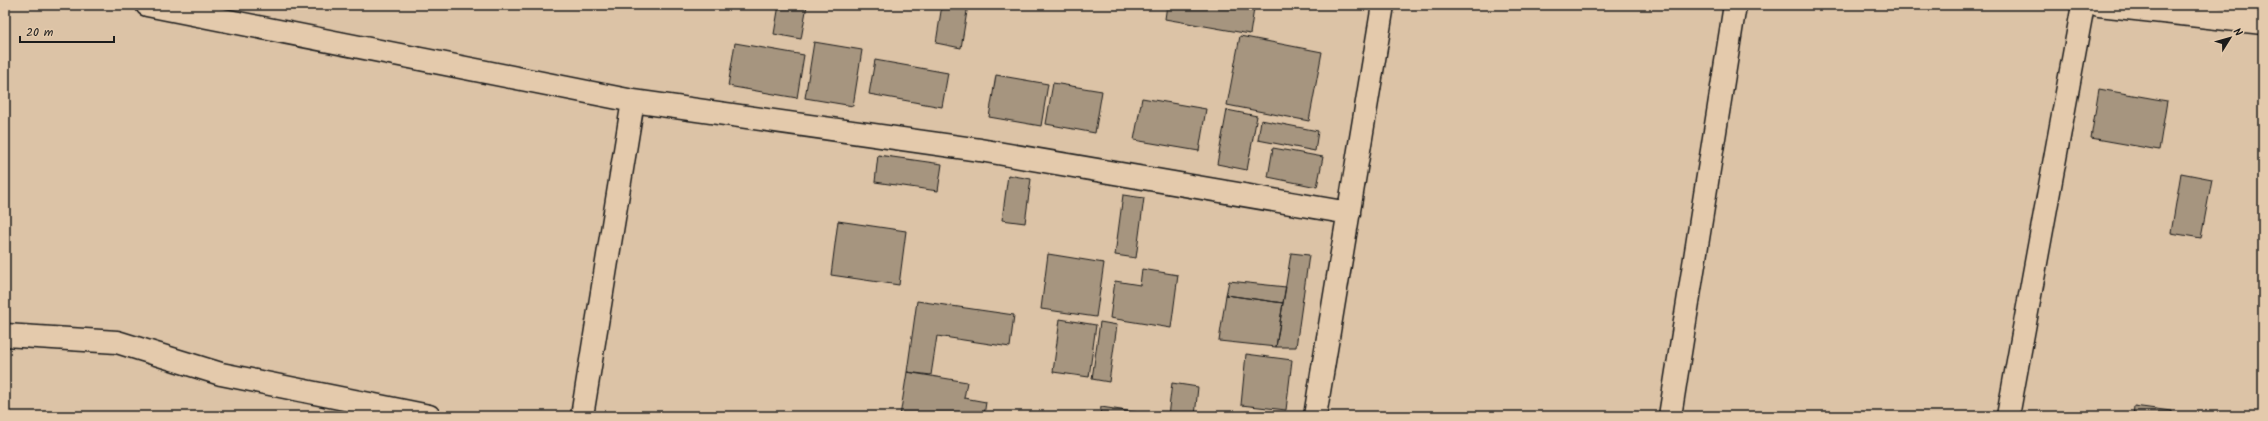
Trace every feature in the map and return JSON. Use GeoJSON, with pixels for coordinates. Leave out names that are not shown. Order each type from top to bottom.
{"type":"FeatureCollection","features":[{"type":"Feature","properties":{"kind":"street"},"geometry":{"type":"LineString","coordinates":[[147,5],[633,101],[980,150],[1349,214]]}},
{"type":"Feature","properties":{"kind":"street"},"geometry":{"type":"LineString","coordinates":[[1315,416],[1383,5]]}},
{"type":"Feature","properties":{"kind":"street"},"geometry":{"type":"LineString","coordinates":[[1670,416],[1735,5]]}},
{"type":"Feature","properties":{"kind":"street"},"geometry":{"type":"LineString","coordinates":[[2008,416],[2083,5]]}},
{"type":"Feature","properties":{"kind":"street"},"geometry":{"type":"LineString","coordinates":[[2099,5],[2263,23]]}},
{"type":"Feature","properties":{"kind":"street"},"geometry":{"type":"LineString","coordinates":[[582,416],[633,101]]}},
{"type":"Feature","properties":{"kind":"street"},"geometry":{"type":"LineString","coordinates":[[5,335],[33,339],[117,342],[221,374],[429,416]]}},
{"type":"Feature","properties":{"kind":"building"},"geometry":{"type":"Polygon","coordinates":[[[779,5],[807,5],[801,39],[774,34],[779,5]]]}},
{"type":"Feature","properties":{"kind":"building"},"geometry":{"type":"Polygon","coordinates":[[[942,5],[968,5],[961,48],[936,43],[942,5]]]}},
{"type":"Feature","properties":{"kind":"building"},"geometry":{"type":"Polygon","coordinates":[[[1167,5],[1233,5],[1254,9],[1250,34],[1165,19],[1167,5]]]}},
{"type":"Feature","properties":{"kind":"building"},"geometry":{"type":"Polygon","coordinates":[[[1240,36],[1322,52],[1309,121],[1227,105],[1240,36]]]}},
{"type":"Feature","properties":{"kind":"building"},"geometry":{"type":"Polygon","coordinates":[[[814,42],[862,50],[853,106],[805,98],[814,42]]]}},
{"type":"Feature","properties":{"kind":"building"},"geometry":{"type":"Polygon","coordinates":[[[735,43],[804,55],[797,98],[728,86],[735,43]]]}},
{"type":"Feature","properties":{"kind":"building"},"geometry":{"type":"Polygon","coordinates":[[[875,60],[948,73],[942,107],[869,94],[875,60]]]}},
{"type":"Feature","properties":{"kind":"building"},"geometry":{"type":"Polygon","coordinates":[[[996,75],[1048,84],[1041,126],[989,117],[996,75]]]}},
{"type":"Feature","properties":{"kind":"building"},"geometry":{"type":"Polygon","coordinates":[[[1053,83],[1102,91],[1095,133],[1046,124],[1053,83]]]}},
{"type":"Feature","properties":{"kind":"building"},"geometry":{"type":"Polygon","coordinates":[[[2099,89],[2167,101],[2159,150],[2091,138],[2099,89]]]}},
{"type":"Feature","properties":{"kind":"building"},"geometry":{"type":"Polygon","coordinates":[[[1142,98],[1206,109],[1199,151],[1134,140],[1142,98]]]}},
{"type":"Feature","properties":{"kind":"building"},"geometry":{"type":"Polygon","coordinates":[[[1227,110],[1257,116],[1247,170],[1217,164],[1227,110]]]}},
{"type":"Feature","properties":{"kind":"building"},"geometry":{"type":"Polygon","coordinates":[[[1261,120],[1318,131],[1315,151],[1258,140],[1261,120]]]}},
{"type":"Feature","properties":{"kind":"building"},"geometry":{"type":"Polygon","coordinates":[[[1273,148],[1323,157],[1317,187],[1268,177],[1273,148]]]}},
{"type":"Feature","properties":{"kind":"building"},"geometry":{"type":"Polygon","coordinates":[[[878,155],[942,164],[938,191],[875,182],[878,155]]]}},
{"type":"Feature","properties":{"kind":"building"},"geometry":{"type":"Polygon","coordinates":[[[2181,173],[2212,179],[2201,238],[2171,233],[2181,173]]]}},
{"type":"Feature","properties":{"kind":"building"},"geometry":{"type":"Polygon","coordinates":[[[1008,175],[1031,179],[1025,223],[1002,220],[1008,175]]]}},
{"type":"Feature","properties":{"kind":"building"},"geometry":{"type":"Polygon","coordinates":[[[1123,195],[1144,198],[1136,258],[1115,255],[1123,195]]]}},
{"type":"Feature","properties":{"kind":"building"},"geometry":{"type":"Polygon","coordinates":[[[838,221],[906,231],[899,285],[831,275],[838,221]]]}},
{"type":"Feature","properties":{"kind":"building"},"geometry":{"type":"Polygon","coordinates":[[[1291,253],[1309,255],[1296,347],[1276,347],[1291,253]]]}},
{"type":"Feature","properties":{"kind":"building"},"geometry":{"type":"Polygon","coordinates":[[[1048,254],[1104,263],[1096,317],[1041,309],[1048,254]]]}},
{"type":"Feature","properties":{"kind":"building"},"geometry":{"type":"Polygon","coordinates":[[[1142,269],[1178,275],[1171,328],[1110,318],[1115,281],[1140,285],[1142,269]]]}},
{"type":"Feature","properties":{"kind":"building"},"geometry":{"type":"Polygon","coordinates":[[[1229,281],[1286,287],[1283,303],[1226,295],[1229,281]]]}},
{"type":"Feature","properties":{"kind":"building"},"geometry":{"type":"Polygon","coordinates":[[[1226,295],[1283,303],[1276,347],[1219,341],[1226,295]]]}},
{"type":"Feature","properties":{"kind":"building"},"geometry":{"type":"Polygon","coordinates":[[[917,301],[1014,315],[1010,347],[937,336],[931,375],[907,372],[917,301]]]}},
{"type":"Feature","properties":{"kind":"building"},"geometry":{"type":"Polygon","coordinates":[[[1060,319],[1096,325],[1089,377],[1053,372],[1060,319]]]}},
{"type":"Feature","properties":{"kind":"building"},"geometry":{"type":"Polygon","coordinates":[[[1100,322],[1117,325],[1109,382],[1092,379],[1100,322]]]}},
{"type":"Feature","properties":{"kind":"building"},"geometry":{"type":"Polygon","coordinates":[[[1246,354],[1292,360],[1286,410],[1241,405],[1246,354]]]}},
{"type":"Feature","properties":{"kind":"building"},"geometry":{"type":"Polygon","coordinates":[[[907,372],[967,382],[964,398],[986,402],[984,416],[900,416],[907,372]]]}},
{"type":"Feature","properties":{"kind":"building"},"geometry":{"type":"Polygon","coordinates":[[[1172,383],[1198,387],[1195,416],[1168,416],[1172,383]]]}},
{"type":"Feature","properties":{"kind":"building"},"geometry":{"type":"Polygon","coordinates":[[[2134,406],[2171,411],[2171,416],[2133,416],[2134,406]]]}},
{"type":"Feature","properties":{"kind":"building"},"geometry":{"type":"Polygon","coordinates":[[[1101,407],[1160,416],[1100,416],[1101,407]]]}}]}
